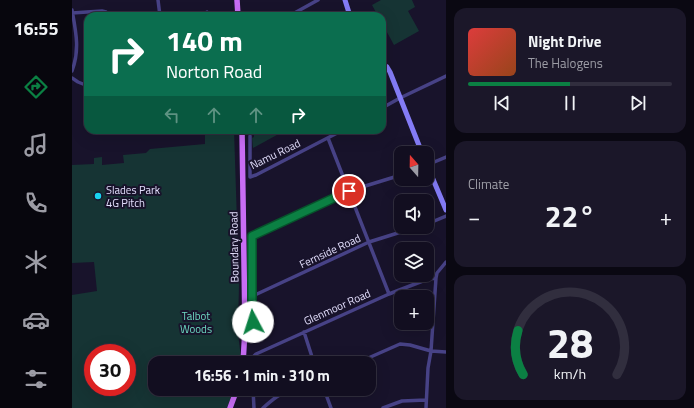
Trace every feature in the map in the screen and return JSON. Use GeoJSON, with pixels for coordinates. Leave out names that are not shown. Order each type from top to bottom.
{"type":"FeatureCollection","features":[{"type":"Feature","properties":{"kind":"main road"},"geometry":{"type":"LineString","coordinates":[[237,0],[238,12]]}},
{"type":"Feature","properties":{"kind":"main road","name":"Boundary Road"},"geometry":{"type":"LineString","coordinates":[[242,134],[244,356]]}},
{"type":"Feature","properties":{"kind":"main road"},"geometry":{"type":"LineString","coordinates":[[230,408],[234,396]]}},
{"type":"Feature","properties":{"kind":"street"},"geometry":{"type":"LineString","coordinates":[[158,0],[160,12]]}},
{"type":"Feature","properties":{"kind":"street"},"geometry":{"type":"LineString","coordinates":[[296,12],[318,0]]}},
{"type":"Feature","properties":{"kind":"street"},"geometry":{"type":"LineString","coordinates":[[345,0],[349,12]]}},
{"type":"Feature","properties":{"kind":"street"},"geometry":{"type":"LineString","coordinates":[[72,71],[75,62],[77,42],[72,13],[84,12]]}},
{"type":"Feature","properties":{"kind":"street"},"geometry":{"type":"LineString","coordinates":[[87,12],[106,12]]}},
{"type":"Feature","properties":{"kind":"street"},"geometry":{"type":"LineString","coordinates":[[386,67],[390,72],[419,146]]}},
{"type":"Feature","properties":{"kind":"street"},"geometry":{"type":"LineString","coordinates":[[386,106],[446,76]]}},
{"type":"Feature","properties":{"kind":"street"},"geometry":{"type":"LineString","coordinates":[[72,78],[84,84]]}},
{"type":"Feature","properties":{"kind":"street","name":"Namu Road"},"geometry":{"type":"LineString","coordinates":[[250,136],[250,177],[336,134]]}},
{"type":"Feature","properties":{"kind":"street"},"geometry":{"type":"LineString","coordinates":[[328,138],[389,294]]}},
{"type":"Feature","properties":{"kind":"street"},"geometry":{"type":"LineString","coordinates":[[434,162],[446,157]]}},
{"type":"Feature","properties":{"kind":"street"},"geometry":{"type":"LineString","coordinates":[[254,330],[252,295],[252,236],[349,191],[394,177]]}},
{"type":"Feature","properties":{"kind":"street"},"geometry":{"type":"LineString","coordinates":[[434,182],[446,210]]}},
{"type":"Feature","properties":{"kind":"street"},"geometry":{"type":"LineString","coordinates":[[434,221],[446,216]]}},
{"type":"Feature","properties":{"kind":"street","name":"Fernside Road"},"geometry":{"type":"LineString","coordinates":[[252,295],[369,242],[395,234]]}},
{"type":"Feature","properties":{"kind":"street"},"geometry":{"type":"LineString","coordinates":[[426,408],[436,278],[446,262]]}},
{"type":"Feature","properties":{"kind":"street","name":"Glenmoor Road"},"geometry":{"type":"LineString","coordinates":[[254,356],[389,294],[428,279],[436,278]]}},
{"type":"Feature","properties":{"kind":"street"},"geometry":{"type":"LineString","coordinates":[[304,332],[312,356]]}},
{"type":"Feature","properties":{"kind":"street"},"geometry":{"type":"LineString","coordinates":[[373,356],[400,344],[410,345],[431,351],[446,352]]}},
{"type":"Feature","properties":{"kind":"street"},"geometry":{"type":"LineString","coordinates":[[253,396],[254,408]]}},
{"type":"Feature","properties":{"kind":"street"},"geometry":{"type":"LineString","coordinates":[[263,408],[277,396]]}},
{"type":"Feature","properties":{"kind":"street"},"geometry":{"type":"LineString","coordinates":[[327,396],[331,408]]}},
{"type":"Feature","properties":{"kind":"street"},"geometry":{"type":"LineString","coordinates":[[383,408],[402,401],[426,400]]}},
{"type":"Feature","properties":{"kind":"green space"},"geometry":{"type":"Polygon","coordinates":[[[381,0],[412,0],[415,7],[408,11],[419,31],[394,45],[386,30],[386,12],[376,12],[372,5],[381,0]]]}},
{"type":"Feature","properties":{"kind":"green space","name":"Talbot Woods"},"geometry":{"type":"Polygon","coordinates":[[[205,134],[234,134],[239,283],[238,333],[241,356],[148,356],[148,396],[231,396],[227,408],[72,408],[72,295],[97,291],[94,262],[72,263],[72,165],[94,164],[94,158],[102,157],[102,165],[124,163],[123,155],[146,153],[150,149],[205,144],[205,134]]]}},
{"type":"Feature","properties":{"kind":"green space"},"geometry":{"type":"Polygon","coordinates":[[[254,134],[279,134],[253,148],[252,138],[254,137],[254,134]]]}},
{"type":"Feature","properties":{"kind":"place","name":"Slades Park 4G Pitch"},"geometry":{"type":"Point","coordinates":[98,196]}},
{"type":"Feature","properties":{"kind":"route"},"geometry":{"type":"LineString","coordinates":[[253,322],[251,265],[252,236],[330,198],[349,191]]}}]}
